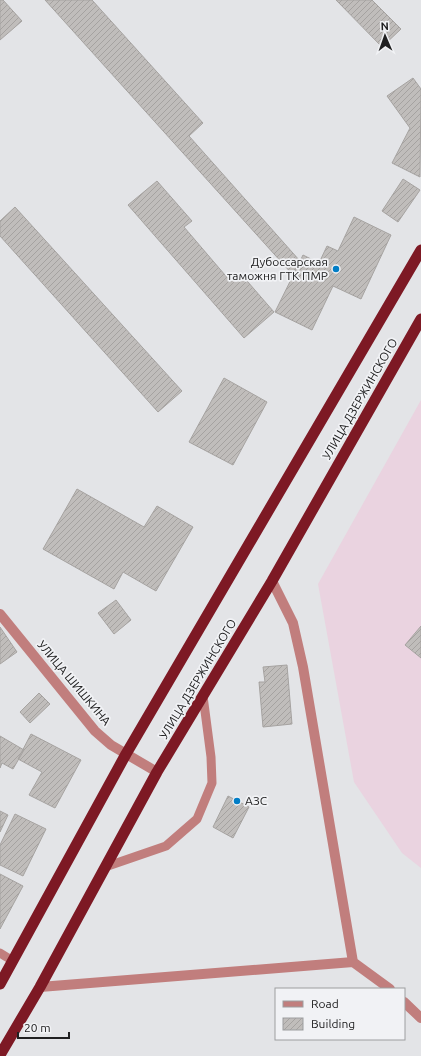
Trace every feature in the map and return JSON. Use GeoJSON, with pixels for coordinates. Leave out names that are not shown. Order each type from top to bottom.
{"type":"FeatureCollection","features":[{"type":"Feature","properties":{"kind":"highway","name":"УЛИЦА ДЗЕРЖИНСКОГО"},"geometry":{"type":"LineString","coordinates":[[0,984],[126,754],[421,250]]}},
{"type":"Feature","properties":{"kind":"highway","name":"УЛИЦА ДЗЕРЖИНСКОГО"},"geometry":{"type":"LineString","coordinates":[[0,1055],[40,987],[157,772],[272,581],[421,319]]}},
{"type":"Feature","properties":{"kind":"street"},"geometry":{"type":"LineString","coordinates":[[272,581],[293,623],[303,667],[353,962]]}},
{"type":"Feature","properties":{"kind":"street","name":"УЛИЦА ШИШКИНА"},"geometry":{"type":"LineString","coordinates":[[0,614],[96,732],[126,754],[157,772]]}},
{"type":"Feature","properties":{"kind":"street"},"geometry":{"type":"LineString","coordinates":[[40,987],[353,962],[389,988]]}},
{"type":"Feature","properties":{"kind":"street"},"geometry":{"type":"LineString","coordinates":[[405,1003],[421,1018]]}},
{"type":"Feature","properties":{"kind":"lane"},"geometry":{"type":"LineString","coordinates":[[105,868],[166,846],[197,819],[212,783],[211,757],[203,696]]}},
{"type":"Feature","properties":{"kind":"lane"},"geometry":{"type":"LineString","coordinates":[[0,953],[13,961]]}},
{"type":"Feature","properties":{"kind":"shaded area"},"geometry":{"type":"Polygon","coordinates":[[[421,400],[421,868],[402,853],[354,782],[318,584],[421,400]]]}},
{"type":"Feature","properties":{"kind":"building"},"geometry":{"type":"Polygon","coordinates":[[[0,0],[3,0],[22,21],[0,40],[0,0]]]}},
{"type":"Feature","properties":{"kind":"building"},"geometry":{"type":"Polygon","coordinates":[[[45,0],[92,0],[203,123],[189,136],[300,261],[293,275],[45,0]]]}},
{"type":"Feature","properties":{"kind":"building"},"geometry":{"type":"Polygon","coordinates":[[[336,0],[372,0],[401,29],[382,47],[336,0]]]}},
{"type":"Feature","properties":{"kind":"building"},"geometry":{"type":"Polygon","coordinates":[[[413,78],[421,89],[420,177],[392,163],[410,128],[387,96],[413,78]]]}},
{"type":"Feature","properties":{"kind":"building"},"geometry":{"type":"Polygon","coordinates":[[[403,179],[420,190],[398,222],[382,211],[403,179]]]}},
{"type":"Feature","properties":{"kind":"building"},"geometry":{"type":"Polygon","coordinates":[[[157,181],[192,221],[184,227],[231,282],[241,274],[274,312],[244,338],[128,205],[157,181]]]}},
{"type":"Feature","properties":{"kind":"building"},"geometry":{"type":"Polygon","coordinates":[[[15,207],[182,391],[158,412],[0,236],[0,221],[15,207]]]}},
{"type":"Feature","properties":{"kind":"building","name":"Дубоссарская таможня ГТК ПМР"},"geometry":{"type":"Polygon","coordinates":[[[354,217],[391,235],[361,299],[333,286],[312,330],[275,312],[303,255],[319,263],[327,246],[338,251],[354,217]]]}},
{"type":"Feature","properties":{"kind":"building"},"geometry":{"type":"Polygon","coordinates":[[[224,378],[267,402],[233,465],[189,442],[224,378]]]}},
{"type":"Feature","properties":{"kind":"building"},"geometry":{"type":"Polygon","coordinates":[[[77,489],[144,527],[157,506],[193,527],[156,591],[123,572],[114,589],[43,549],[77,489]]]}},
{"type":"Feature","properties":{"kind":"building"},"geometry":{"type":"Polygon","coordinates":[[[116,600],[131,620],[114,634],[98,613],[116,600]]]}},
{"type":"Feature","properties":{"kind":"building"},"geometry":{"type":"Polygon","coordinates":[[[421,626],[421,658],[405,645],[421,626]]]}},
{"type":"Feature","properties":{"kind":"building"},"geometry":{"type":"Polygon","coordinates":[[[0,627],[17,652],[0,664],[0,627]]]}},
{"type":"Feature","properties":{"kind":"building"},"geometry":{"type":"Polygon","coordinates":[[[287,665],[292,724],[263,727],[259,682],[265,682],[263,667],[287,665]]]}},
{"type":"Feature","properties":{"kind":"building"},"geometry":{"type":"Polygon","coordinates":[[[39,693],[50,704],[30,723],[20,712],[39,693]]]}},
{"type":"Feature","properties":{"kind":"building"},"geometry":{"type":"Polygon","coordinates":[[[31,734],[81,760],[55,808],[29,795],[42,772],[18,759],[31,734]]]}},
{"type":"Feature","properties":{"kind":"building"},"geometry":{"type":"Polygon","coordinates":[[[0,736],[24,750],[13,769],[2,763],[0,768],[0,736]]]}},
{"type":"Feature","properties":{"kind":"building"},"geometry":{"type":"Polygon","coordinates":[[[228,796],[249,807],[233,838],[213,827],[228,796]]]}},
{"type":"Feature","properties":{"kind":"building"},"geometry":{"type":"Polygon","coordinates":[[[0,811],[8,815],[0,832],[0,811]]]}},
{"type":"Feature","properties":{"kind":"building"},"geometry":{"type":"Polygon","coordinates":[[[15,814],[46,829],[23,876],[0,865],[0,845],[15,814]]]}},
{"type":"Feature","properties":{"kind":"building"},"geometry":{"type":"Polygon","coordinates":[[[0,874],[23,886],[0,929],[0,874]]]}},
{"type":"Feature","properties":{"kind":"place","name":"Дубоссарская таможня ГТК ПМР"},"geometry":{"type":"Point","coordinates":[336,269]}},
{"type":"Feature","properties":{"kind":"place","name":"АЗС"},"geometry":{"type":"Point","coordinates":[237,801]}}]}
